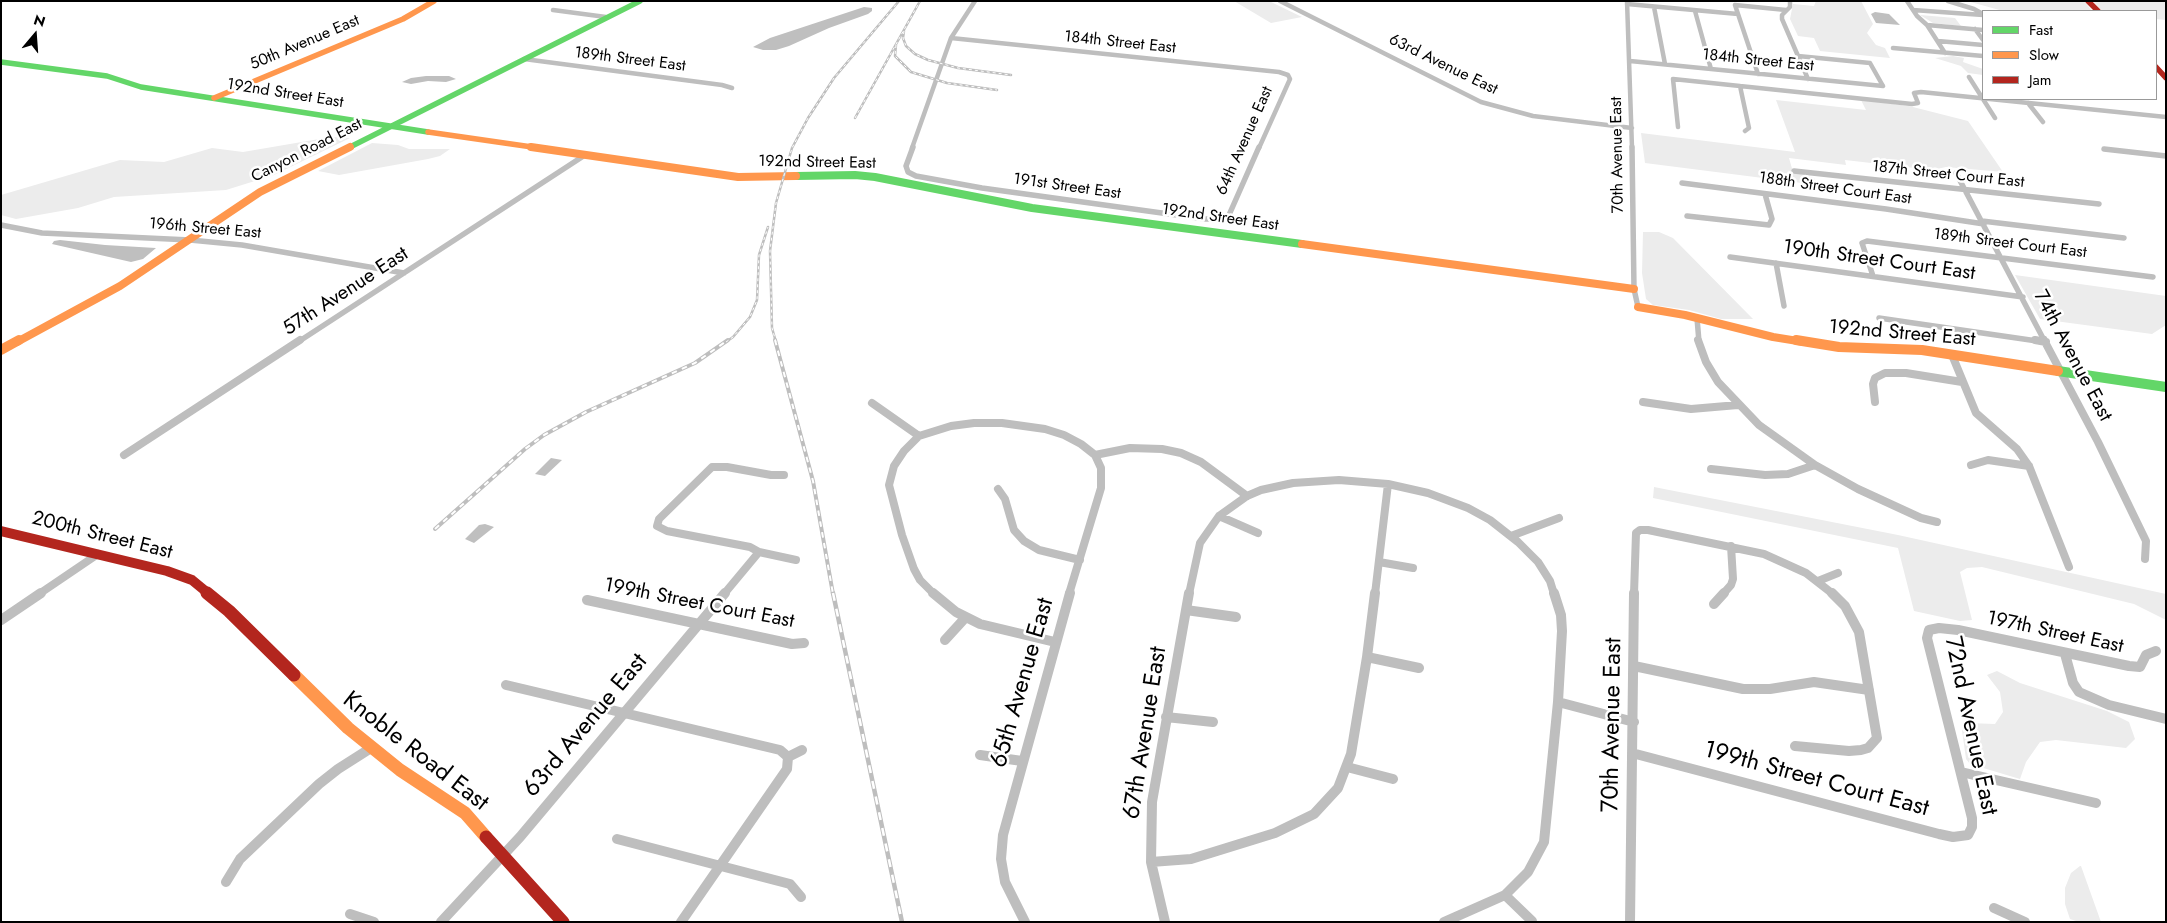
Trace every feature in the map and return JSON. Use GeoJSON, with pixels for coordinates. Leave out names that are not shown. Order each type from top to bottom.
{"type":"FeatureCollection","features":[{"type":"Feature","properties":{"kind":"street","name":"50th Avenue East"},"geometry":{"type":"LineString","coordinates":[[214,98],[403,19],[434,1]]}},
{"type":"Feature","properties":{"kind":"street","name":"Canyon Road East"},"geometry":{"type":"LineString","coordinates":[[1,350],[120,286],[190,240],[233,208],[260,192],[640,1]]}},
{"type":"Feature","properties":{"kind":"street"},"geometry":{"type":"LineString","coordinates":[[951,38],[975,1]]}},
{"type":"Feature","properties":{"kind":"street","name":"63rd Avenue East"},"geometry":{"type":"LineString","coordinates":[[1280,1],[1481,102],[1532,116],[1632,128]]}},
{"type":"Feature","properties":{"kind":"street"},"geometry":{"type":"LineString","coordinates":[[1790,1],[1790,7],[1782,15],[1782,19],[1808,79]]}},
{"type":"Feature","properties":{"kind":"street"},"geometry":{"type":"LineString","coordinates":[[1907,1],[1927,24],[1945,53]]}},
{"type":"Feature","properties":{"kind":"street"},"geometry":{"type":"LineString","coordinates":[[1948,1],[1970,7],[1982,14]]}},
{"type":"Feature","properties":{"kind":"street"},"geometry":{"type":"LineString","coordinates":[[2088,1],[2097,10]]}},
{"type":"Feature","properties":{"kind":"street"},"geometry":{"type":"LineString","coordinates":[[1627,3],[1738,14]]}},
{"type":"Feature","properties":{"kind":"street","name":"70th Avenue East"},"geometry":{"type":"LineString","coordinates":[[1627,3],[1632,128],[1634,290],[1638,307]]}},
{"type":"Feature","properties":{"kind":"street"},"geometry":{"type":"LineString","coordinates":[[1758,74],[1735,5],[1786,10]]}},
{"type":"Feature","properties":{"kind":"street"},"geometry":{"type":"LineString","coordinates":[[1654,7],[1664,64]]}},
{"type":"Feature","properties":{"kind":"street"},"geometry":{"type":"LineString","coordinates":[[553,10],[606,17]]}},
{"type":"Feature","properties":{"kind":"street"},"geometry":{"type":"LineString","coordinates":[[1695,10],[1711,69]]}},
{"type":"Feature","properties":{"kind":"street"},"geometry":{"type":"LineString","coordinates":[[1913,10],[1982,15]]}},
{"type":"Feature","properties":{"kind":"street"},"geometry":{"type":"LineString","coordinates":[[1927,24],[1982,30]]}},
{"type":"Feature","properties":{"kind":"street"},"geometry":{"type":"LineString","coordinates":[[1975,29],[1982,39]]}},
{"type":"Feature","properties":{"kind":"street","name":"184th Street East"},"geometry":{"type":"LineString","coordinates":[[951,38],[1286,74]]}},
{"type":"Feature","properties":{"kind":"street","name":"191st Street East"},"geometry":{"type":"LineString","coordinates":[[951,38],[905,169],[910,173],[982,188],[1205,219],[1222,219]]}},
{"type":"Feature","properties":{"kind":"street"},"geometry":{"type":"LineString","coordinates":[[1938,41],[1982,45]]}},
{"type":"Feature","properties":{"kind":"street"},"geometry":{"type":"LineString","coordinates":[[1893,48],[1982,56]]}},
{"type":"Feature","properties":{"kind":"street","name":"184th Street East"},"geometry":{"type":"LineString","coordinates":[[1630,60],[1883,86],[1870,64],[1798,56]]}},
{"type":"Feature","properties":{"kind":"street","name":"189th Street East"},"geometry":{"type":"LineString","coordinates":[[524,59],[722,85],[732,88]]}},
{"type":"Feature","properties":{"kind":"street","name":"192nd Street East"},"geometry":{"type":"LineString","coordinates":[[1,62],[107,76],[141,87],[585,156],[738,177],[855,175],[875,177],[1032,208],[1634,290]]}},
{"type":"Feature","properties":{"kind":"street","name":"64th Avenue East"},"geometry":{"type":"LineString","coordinates":[[1222,219],[1231,212],[1283,95],[1290,79],[1286,74]]}},
{"type":"Feature","properties":{"kind":"street"},"geometry":{"type":"LineString","coordinates":[[1970,77],[1981,99],[1995,118]]}},
{"type":"Feature","properties":{"kind":"street"},"geometry":{"type":"LineString","coordinates":[[1678,127],[1673,80],[1916,104],[1918,103],[1914,93],[1917,92],[1981,99]]}},
{"type":"Feature","properties":{"kind":"street"},"geometry":{"type":"LineString","coordinates":[[1740,86],[1749,128],[1745,131]]}},
{"type":"Feature","properties":{"kind":"street"},"geometry":{"type":"LineString","coordinates":[[1990,100],[2166,117]]}},
{"type":"Feature","properties":{"kind":"street"},"geometry":{"type":"LineString","coordinates":[[2028,104],[2042,122]]}},
{"type":"Feature","properties":{"kind":"street"},"geometry":{"type":"LineString","coordinates":[[2104,149],[2166,156]]}},
{"type":"Feature","properties":{"kind":"street","name":"57th Avenue East"},"geometry":{"type":"LineString","coordinates":[[124,455],[585,156]]}},
{"type":"Feature","properties":{"kind":"street","name":"187th Street Court East"},"geometry":{"type":"LineString","coordinates":[[1794,171],[2099,204]]}},
{"type":"Feature","properties":{"kind":"street","name":"74th Avenue East"},"geometry":{"type":"LineString","coordinates":[[1956,173],[2062,371],[2146,541],[2144,559]]}},
{"type":"Feature","properties":{"kind":"street","name":"188th Street Court East"},"geometry":{"type":"LineString","coordinates":[[1682,183],[1983,223],[2124,238]]}},
{"type":"Feature","properties":{"kind":"street"},"geometry":{"type":"LineString","coordinates":[[1687,216],[1767,225],[1772,221],[1765,194]]}},
{"type":"Feature","properties":{"kind":"street","name":"196th Street East"},"geometry":{"type":"LineString","coordinates":[[1,226],[42,233],[190,240],[263,248],[404,273]]}},
{"type":"Feature","properties":{"kind":"street","name":"189th Street Court East"},"geometry":{"type":"LineString","coordinates":[[1873,276],[1863,246],[1864,242],[1880,241],[2153,277]]}},
{"type":"Feature","properties":{"kind":"street","name":"190th Street Court East"},"geometry":{"type":"LineString","coordinates":[[1730,257],[2023,297]]}},
{"type":"Feature","properties":{"kind":"street"},"geometry":{"type":"LineString","coordinates":[[1776,263],[1784,306]]}},
{"type":"Feature","properties":{"kind":"street","name":"192nd Street East"},"geometry":{"type":"LineString","coordinates":[[1638,307],[1697,318],[1755,334],[1824,345],[1896,348],[2166,387]]}},
{"type":"Feature","properties":{"kind":"street"},"geometry":{"type":"LineString","coordinates":[[1697,318],[1698,340],[1706,362],[1718,382],[1738,405],[1778,440],[1815,465],[1890,505],[1921,518],[1937,522]]}},
{"type":"Feature","properties":{"kind":"street"},"geometry":{"type":"LineString","coordinates":[[1879,318],[2046,342]]}},
{"type":"Feature","properties":{"kind":"street"},"geometry":{"type":"LineString","coordinates":[[1952,355],[1976,413],[2017,450],[2029,466],[2070,567]]}},
{"type":"Feature","properties":{"kind":"street"},"geometry":{"type":"LineString","coordinates":[[1875,402],[1873,384],[1875,378],[1885,373],[1906,373],[1962,382]]}},
{"type":"Feature","properties":{"kind":"street"},"geometry":{"type":"LineString","coordinates":[[1643,402],[1691,408],[1738,405]]}},
{"type":"Feature","properties":{"kind":"street"},"geometry":{"type":"LineString","coordinates":[[872,403],[919,436]]}},
{"type":"Feature","properties":{"kind":"street"},"geometry":{"type":"LineString","coordinates":[[1056,642],[999,630],[966,617],[942,603],[920,580],[902,535],[889,485],[894,466],[904,450],[919,436],[951,426],[974,422],[1002,423],[1046,429],[1064,435],[1081,444],[1095,455],[1142,448],[1162,449],[1181,453],[1201,462],[1247,496],[1277,486],[1312,480],[1356,480],[1388,484],[1428,493],[1468,508],[1490,520],[1511,536],[1538,562],[1557,597],[1561,615],[1562,630],[1558,702],[1547,825],[1544,842],[1528,872],[1505,896],[1444,922]]}},
{"type":"Feature","properties":{"kind":"street","name":"65th Avenue East"},"geometry":{"type":"LineString","coordinates":[[1025,922],[1016,908],[1005,882],[1001,859],[1005,825],[1101,488],[1101,468],[1095,455]]}},
{"type":"Feature","properties":{"kind":"street"},"geometry":{"type":"LineString","coordinates":[[1971,465],[1988,460],[2029,466]]}},
{"type":"Feature","properties":{"kind":"street"},"geometry":{"type":"LineString","coordinates":[[1711,469],[1765,475],[1788,474],[1815,465]]}},
{"type":"Feature","properties":{"kind":"street"},"geometry":{"type":"LineString","coordinates":[[784,475],[771,475],[727,467],[712,467],[659,519],[656,526],[667,531],[750,547],[758,552],[796,560]]}},
{"type":"Feature","properties":{"kind":"street"},"geometry":{"type":"LineString","coordinates":[[1151,862],[1205,856],[1275,833],[1301,822],[1322,807],[1338,788],[1351,754],[1367,657],[1388,484]]}},
{"type":"Feature","properties":{"kind":"street"},"geometry":{"type":"LineString","coordinates":[[998,489],[1005,499],[1014,530],[1024,541],[1039,550],[1080,560]]}},
{"type":"Feature","properties":{"kind":"street","name":"67th Avenue East"},"geometry":{"type":"LineString","coordinates":[[1165,922],[1151,862],[1150,831],[1152,802],[1166,716],[1186,610],[1198,549],[1205,534],[1219,516],[1247,496]]}},
{"type":"Feature","properties":{"kind":"street"},"geometry":{"type":"LineString","coordinates":[[1219,516],[1258,533]]}},
{"type":"Feature","properties":{"kind":"street"},"geometry":{"type":"LineString","coordinates":[[1511,536],[1559,518]]}},
{"type":"Feature","properties":{"kind":"street","name":"70th Avenue East"},"geometry":{"type":"LineString","coordinates":[[1630,922],[1634,722],[1634,556],[1636,533],[1640,530],[1648,530],[1731,546]]}},
{"type":"Feature","properties":{"kind":"street","name":"200th Street East"},"geometry":{"type":"LineString","coordinates":[[1,531],[158,568],[192,580]]}},
{"type":"Feature","properties":{"kind":"street"},"geometry":{"type":"LineString","coordinates":[[1714,604],[1731,585],[1733,579],[1731,546],[1771,556],[1793,566],[1818,581],[1839,599],[1855,621],[1859,632],[1877,738],[1868,748],[1849,751],[1795,746]]}},
{"type":"Feature","properties":{"kind":"street","name":"63rd Avenue East"},"geometry":{"type":"LineString","coordinates":[[441,922],[503,856],[758,552]]}},
{"type":"Feature","properties":{"kind":"street"},"geometry":{"type":"LineString","coordinates":[[1,620],[98,554]]}},
{"type":"Feature","properties":{"kind":"street"},"geometry":{"type":"LineString","coordinates":[[1379,562],[1413,568]]}},
{"type":"Feature","properties":{"kind":"street"},"geometry":{"type":"LineString","coordinates":[[1818,581],[1838,573]]}},
{"type":"Feature","properties":{"kind":"street","name":"Knoble Road East"},"geometry":{"type":"LineString","coordinates":[[192,580],[229,611],[314,697],[371,748],[400,770],[439,794],[465,813],[563,922]]}},
{"type":"Feature","properties":{"kind":"street","name":"199th Street Court East"},"geometry":{"type":"LineString","coordinates":[[587,600],[792,644],[804,643]]}},
{"type":"Feature","properties":{"kind":"street"},"geometry":{"type":"LineString","coordinates":[[1186,610],[1236,617]]}},
{"type":"Feature","properties":{"kind":"street"},"geometry":{"type":"LineString","coordinates":[[945,640],[966,617]]}},
{"type":"Feature","properties":{"kind":"street","name":"197th Street East"},"geometry":{"type":"LineString","coordinates":[[1938,628],[1958,630],[2116,665],[2140,667],[2146,655],[2156,651]]}},
{"type":"Feature","properties":{"kind":"street","name":"72nd Avenue East"},"geometry":{"type":"LineString","coordinates":[[1938,628],[1930,630],[1927,638],[1972,818],[1970,832],[1968,835],[1964,835]]}},
{"type":"Feature","properties":{"kind":"street"},"geometry":{"type":"LineString","coordinates":[[2064,654],[2075,688],[2089,698],[2166,719]]}},
{"type":"Feature","properties":{"kind":"street"},"geometry":{"type":"LineString","coordinates":[[1367,657],[1419,668]]}},
{"type":"Feature","properties":{"kind":"street"},"geometry":{"type":"LineString","coordinates":[[1634,666],[1743,689],[1770,689],[1814,682],[1869,690]]}},
{"type":"Feature","properties":{"kind":"street"},"geometry":{"type":"LineString","coordinates":[[506,685],[780,750],[788,757],[787,769],[681,922]]}},
{"type":"Feature","properties":{"kind":"street"},"geometry":{"type":"LineString","coordinates":[[1558,702],[1634,722]]}},
{"type":"Feature","properties":{"kind":"street"},"geometry":{"type":"LineString","coordinates":[[1166,716],[1213,722]]}},
{"type":"Feature","properties":{"kind":"street"},"geometry":{"type":"LineString","coordinates":[[226,882],[240,859],[312,791],[338,768],[371,748]]}},
{"type":"Feature","properties":{"kind":"street"},"geometry":{"type":"LineString","coordinates":[[788,757],[802,750]]}},
{"type":"Feature","properties":{"kind":"street","name":"199th Street Court East"},"geometry":{"type":"LineString","coordinates":[[1632,754],[1939,834],[1953,837],[1964,835]]}},
{"type":"Feature","properties":{"kind":"street"},"geometry":{"type":"LineString","coordinates":[[980,755],[1022,761]]}},
{"type":"Feature","properties":{"kind":"street"},"geometry":{"type":"LineString","coordinates":[[1347,767],[1393,779]]}},
{"type":"Feature","properties":{"kind":"street"},"geometry":{"type":"LineString","coordinates":[[1961,772],[2096,803]]}},
{"type":"Feature","properties":{"kind":"street"},"geometry":{"type":"LineString","coordinates":[[617,839],[721,864],[790,884],[801,897]]}},
{"type":"Feature","properties":{"kind":"street"},"geometry":{"type":"LineString","coordinates":[[1505,896],[1532,921]]}},
{"type":"Feature","properties":{"kind":"street"},"geometry":{"type":"LineString","coordinates":[[1994,908],[2025,922]]}},
{"type":"Feature","properties":{"kind":"street"},"geometry":{"type":"LineString","coordinates":[[350,914],[374,922]]}},
{"type":"Feature","properties":{"kind":"shaded area"},"geometry":{"type":"Polygon","coordinates":[[[1234,1],[1269,1],[1302,17],[1271,23],[1234,1]]]}},
{"type":"Feature","properties":{"kind":"shaded area"},"geometry":{"type":"Polygon","coordinates":[[[1816,1],[1861,1],[1873,24],[1867,33],[1876,45],[1885,48],[1890,58],[1820,51],[1814,38],[1798,36],[1790,19],[1793,4],[1814,6],[1816,1]]]}},
{"type":"Feature","properties":{"kind":"shaded area"},"geometry":{"type":"Polygon","coordinates":[[[1967,1],[2085,2],[2091,10],[1999,10],[1967,1]]]}},
{"type":"Feature","properties":{"kind":"shaded area"},"geometry":{"type":"Polygon","coordinates":[[[2093,1],[2166,1],[2166,20],[2157,19],[2157,10],[2101,10],[2093,1]]]}},
{"type":"Feature","properties":{"kind":"shaded area"},"geometry":{"type":"Polygon","coordinates":[[[864,7],[872,8],[872,11],[789,46],[776,50],[763,50],[753,47],[770,38],[864,7]]]}},
{"type":"Feature","properties":{"kind":"shaded area"},"geometry":{"type":"Polygon","coordinates":[[[1875,12],[1889,14],[1900,25],[1876,23],[1871,14],[1875,12]]]}},
{"type":"Feature","properties":{"kind":"shaded area"},"geometry":{"type":"Polygon","coordinates":[[[1920,15],[1955,18],[1961,26],[1933,23],[1920,15]]]}},
{"type":"Feature","properties":{"kind":"shaded area"},"geometry":{"type":"Polygon","coordinates":[[[1953,56],[1964,58],[1963,62],[1982,69],[1982,75],[1968,73],[1961,66],[1935,58],[1953,56]]]}},
{"type":"Feature","properties":{"kind":"shaded area"},"geometry":{"type":"Polygon","coordinates":[[[449,76],[456,79],[446,82],[428,81],[411,84],[402,82],[411,78],[449,76]]]}},
{"type":"Feature","properties":{"kind":"shaded area"},"geometry":{"type":"Polygon","coordinates":[[[1776,100],[1866,110],[1861,100],[1909,106],[1968,121],[2003,172],[1946,167],[1932,170],[1845,160],[1846,165],[1789,158],[1793,172],[1814,178],[1818,185],[1645,163],[1641,133],[1795,152],[1776,100]]]}},
{"type":"Feature","properties":{"kind":"shaded area"},"geometry":{"type":"Polygon","coordinates":[[[331,137],[350,138],[274,175],[226,190],[114,197],[78,208],[16,219],[1,215],[1,195],[120,160],[164,162],[212,148],[243,152],[331,137]]]}},
{"type":"Feature","properties":{"kind":"shaded area"},"geometry":{"type":"Polygon","coordinates":[[[372,143],[398,145],[409,149],[450,149],[440,156],[428,159],[339,175],[318,171],[372,143]]]}},
{"type":"Feature","properties":{"kind":"shaded area"},"geometry":{"type":"Polygon","coordinates":[[[1643,232],[1659,232],[1673,238],[1753,319],[1721,319],[1689,310],[1653,305],[1646,299],[1642,273],[1643,232]]]}},
{"type":"Feature","properties":{"kind":"shaded area"},"geometry":{"type":"Polygon","coordinates":[[[54,241],[156,248],[143,259],[131,262],[52,244],[54,241]]]}},
{"type":"Feature","properties":{"kind":"shaded area"},"geometry":{"type":"Polygon","coordinates":[[[2015,275],[2166,296],[2166,325],[2152,334],[2040,319],[2015,275]]]}},
{"type":"Feature","properties":{"kind":"shaded area"},"geometry":{"type":"Polygon","coordinates":[[[551,458],[562,460],[545,476],[535,474],[551,458]]]}},
{"type":"Feature","properties":{"kind":"shaded area"},"geometry":{"type":"Polygon","coordinates":[[[1654,487],[1898,535],[2166,594],[2166,620],[2134,604],[1982,567],[1967,568],[1960,572],[1972,620],[1960,621],[1914,611],[1898,548],[1653,498],[1654,487]]]}},
{"type":"Feature","properties":{"kind":"shaded area"},"geometry":{"type":"Polygon","coordinates":[[[485,524],[494,527],[474,543],[465,539],[479,525],[485,524]]]}},
{"type":"Feature","properties":{"kind":"shaded area"},"geometry":{"type":"Polygon","coordinates":[[[1997,671],[2020,683],[2107,711],[2129,722],[2135,739],[2126,748],[2056,740],[2040,742],[2026,762],[2020,779],[1970,764],[1966,759],[1962,730],[1968,723],[1995,724],[2003,712],[2000,692],[1987,675],[1997,671]]]}},
{"type":"Feature","properties":{"kind":"shaded area"},"geometry":{"type":"Polygon","coordinates":[[[2080,866],[2101,922],[2079,922],[2070,919],[2065,904],[2065,888],[2071,873],[2080,866]]]}},
{"type":"Feature","properties":{"kind":"railway"},"geometry":{"type":"LineString","coordinates":[[776,342],[772,328],[770,251],[776,203],[792,148],[808,118],[834,78],[899,1]]}},
{"type":"Feature","properties":{"kind":"railway"},"geometry":{"type":"LineString","coordinates":[[855,118],[920,1]]}},
{"type":"Feature","properties":{"kind":"railway"},"geometry":{"type":"LineString","coordinates":[[904,31],[903,38],[906,46],[915,54],[928,60],[958,68],[1011,75]]}},
{"type":"Feature","properties":{"kind":"railway"},"geometry":{"type":"LineString","coordinates":[[896,45],[895,56],[911,72],[947,83],[997,90]]}},
{"type":"Feature","properties":{"kind":"railway"},"geometry":{"type":"LineString","coordinates":[[726,342],[733,337],[750,317],[757,300],[759,255],[768,227]]}},
{"type":"Feature","properties":{"kind":"railway"},"geometry":{"type":"LineString","coordinates":[[435,529],[525,449],[544,435],[586,412],[695,363],[728,340]]}},
{"type":"Feature","properties":{"kind":"railway"},"geometry":{"type":"LineString","coordinates":[[775,340],[813,481],[833,594]]}},
{"type":"Feature","properties":{"kind":"railway"},"geometry":{"type":"LineString","coordinates":[[833,593],[902,922]]}},
{"type":"Feature","properties":{"kind":"traffic: fast"},"geometry":{"type":"LineString","coordinates":[[350,147],[640,1]]}},
{"type":"Feature","properties":{"kind":"traffic: fast"},"geometry":{"type":"LineString","coordinates":[[1,62],[107,76],[141,87],[428,132]]}},
{"type":"Feature","properties":{"kind":"traffic: fast"},"geometry":{"type":"LineString","coordinates":[[796,176],[855,175],[875,177],[1032,208],[1302,244]]}},
{"type":"Feature","properties":{"kind":"traffic: fast"},"geometry":{"type":"LineString","coordinates":[[2058,371],[2166,387]]}},
{"type":"Feature","properties":{"kind":"traffic: slow"},"geometry":{"type":"LineString","coordinates":[[214,98],[403,19],[434,1]]}},
{"type":"Feature","properties":{"kind":"traffic: slow"},"geometry":{"type":"LineString","coordinates":[[428,132],[704,173],[738,177],[796,176]]}},
{"type":"Feature","properties":{"kind":"traffic: slow"},"geometry":{"type":"LineString","coordinates":[[1,350],[120,286],[260,192],[350,147]]}},
{"type":"Feature","properties":{"kind":"traffic: slow"},"geometry":{"type":"LineString","coordinates":[[1302,244],[1634,289]]}},
{"type":"Feature","properties":{"kind":"traffic: slow"},"geometry":{"type":"LineString","coordinates":[[1638,307],[1685,315],[1773,337],[1839,347],[1922,350],[2058,371]]}},
{"type":"Feature","properties":{"kind":"traffic: slow"},"geometry":{"type":"LineString","coordinates":[[294,675],[348,728],[400,770],[465,813],[486,837]]}},
{"type":"Feature","properties":{"kind":"traffic: jam"},"geometry":{"type":"LineString","coordinates":[[2088,1],[2097,10]]}},
{"type":"Feature","properties":{"kind":"traffic: jam"},"geometry":{"type":"LineString","coordinates":[[2157,68],[2166,78]]}},
{"type":"Feature","properties":{"kind":"traffic: jam"},"geometry":{"type":"LineString","coordinates":[[1,531],[167,571],[192,580],[229,611],[294,675]]}},
{"type":"Feature","properties":{"kind":"traffic: jam"},"geometry":{"type":"LineString","coordinates":[[486,837],[563,922]]}}]}
